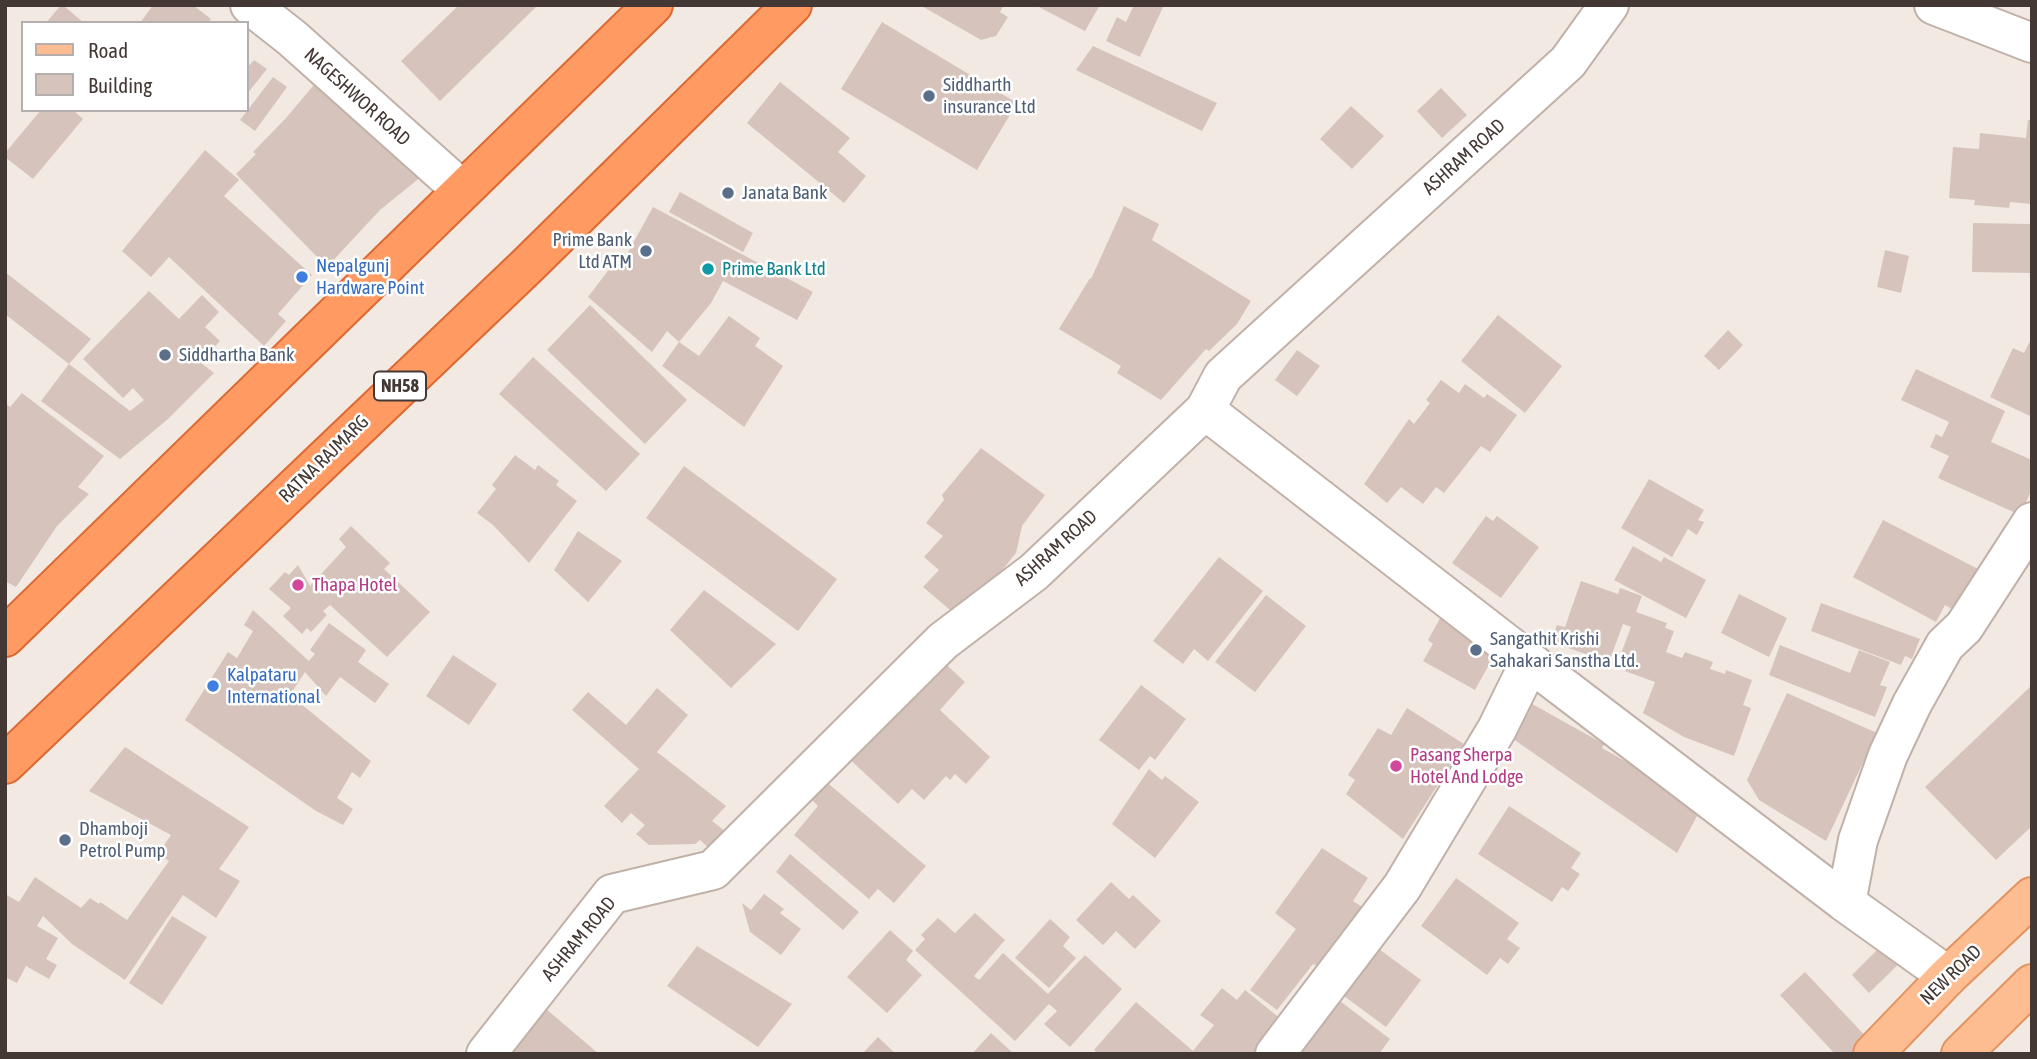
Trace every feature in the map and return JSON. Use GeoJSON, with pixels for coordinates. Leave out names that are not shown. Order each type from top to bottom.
{"type":"FeatureCollection","features":[{"type":"Feature","properties":{"kind":"highway"},"geometry":{"type":"LineString","coordinates":[[5,637],[653,5]]}},
{"type":"Feature","properties":{"kind":"highway","name":"RATNA RAJMARG"},"geometry":{"type":"LineString","coordinates":[[5,764],[527,266],[792,5]]}},
{"type":"Feature","properties":{"kind":"main road","name":"NEW ROAD"},"geometry":{"type":"LineString","coordinates":[[1872,1054],[1948,976],[2032,897]]}},
{"type":"Feature","properties":{"kind":"main road"},"geometry":{"type":"LineString","coordinates":[[1961,1054],[2032,984]]}},
{"type":"Feature","properties":{"kind":"street","name":"NAGESHWOR ROAD"},"geometry":{"type":"LineString","coordinates":[[250,5],[292,38],[462,190]]}},
{"type":"Feature","properties":{"kind":"street","name":"ASHRAM ROAD"},"geometry":{"type":"LineString","coordinates":[[485,1054],[612,894],[713,870],[943,641],[1034,572],[1205,410],[1223,376],[1568,62],[1609,5]]}},
{"type":"Feature","properties":{"kind":"street"},"geometry":{"type":"LineString","coordinates":[[1934,5],[2032,43]]}},
{"type":"Feature","properties":{"kind":"street"},"geometry":{"type":"LineString","coordinates":[[1205,410],[1846,903],[1948,976]]}},
{"type":"Feature","properties":{"kind":"street"},"geometry":{"type":"LineString","coordinates":[[1846,903],[1858,840],[1888,755],[1912,704],[1945,645],[1970,618],[2032,522]]}},
{"type":"Feature","properties":{"kind":"street"},"geometry":{"type":"LineString","coordinates":[[1275,1054],[1402,887],[1497,729],[1530,662]]}},
{"type":"Feature","properties":{"kind":"building"},"geometry":{"type":"Polygon","coordinates":[[[63,5],[82,21],[48,21],[63,5]]]}},
{"type":"Feature","properties":{"kind":"building"},"geometry":{"type":"Polygon","coordinates":[[[153,5],[193,5],[211,19],[210,21],[141,21],[153,5]]]}},
{"type":"Feature","properties":{"kind":"building"},"geometry":{"type":"Polygon","coordinates":[[[459,5],[538,5],[440,101],[401,61],[459,5]]]}},
{"type":"Feature","properties":{"kind":"building"},"geometry":{"type":"Polygon","coordinates":[[[920,5],[1004,5],[1000,12],[1008,17],[996,36],[981,40],[920,5]]]}},
{"type":"Feature","properties":{"kind":"building"},"geometry":{"type":"Polygon","coordinates":[[[1035,5],[1100,5],[1085,31],[1035,5]]]}},
{"type":"Feature","properties":{"kind":"building"},"geometry":{"type":"Polygon","coordinates":[[[1134,5],[1164,5],[1140,57],[1106,41],[1117,17],[1126,22],[1134,5]]]}},
{"type":"Feature","properties":{"kind":"building"},"geometry":{"type":"Polygon","coordinates":[[[882,22],[1017,103],[977,170],[841,89],[882,22]]]}},
{"type":"Feature","properties":{"kind":"building"},"geometry":{"type":"Polygon","coordinates":[[[1093,46],[1217,103],[1202,131],[1076,70],[1093,46]]]}},
{"type":"Feature","properties":{"kind":"building"},"geometry":{"type":"Polygon","coordinates":[[[254,60],[267,69],[248,93],[248,67],[254,60]]]}},
{"type":"Feature","properties":{"kind":"building"},"geometry":{"type":"Polygon","coordinates":[[[273,77],[287,87],[255,131],[240,120],[273,77]]]}},
{"type":"Feature","properties":{"kind":"building"},"geometry":{"type":"Polygon","coordinates":[[[318,80],[422,176],[380,210],[327,267],[236,174],[318,80]]]}},
{"type":"Feature","properties":{"kind":"building"},"geometry":{"type":"Polygon","coordinates":[[[780,82],[850,138],[838,152],[866,176],[844,203],[747,123],[780,82]]]}},
{"type":"Feature","properties":{"kind":"building"},"geometry":{"type":"Polygon","coordinates":[[[1441,88],[1467,115],[1442,138],[1417,111],[1441,88]]]}},
{"type":"Feature","properties":{"kind":"building"},"geometry":{"type":"Polygon","coordinates":[[[1351,106],[1384,136],[1352,169],[1320,139],[1351,106]]]}},
{"type":"Feature","properties":{"kind":"building"},"geometry":{"type":"Polygon","coordinates":[[[39,112],[75,112],[83,119],[33,179],[5,157],[5,153],[39,112]]]}},
{"type":"Feature","properties":{"kind":"building"},"geometry":{"type":"Polygon","coordinates":[[[2028,120],[2032,120],[2032,204],[2010,202],[2009,208],[1974,205],[1975,200],[1949,198],[1953,147],[1979,149],[1980,133],[2026,138],[2028,120]]]}},
{"type":"Feature","properties":{"kind":"building"},"geometry":{"type":"Polygon","coordinates":[[[205,150],[239,180],[224,196],[312,275],[278,314],[286,321],[264,346],[169,257],[151,277],[122,251],[205,150]]]}},
{"type":"Feature","properties":{"kind":"building"},"geometry":{"type":"Polygon","coordinates":[[[680,192],[753,233],[743,252],[669,212],[680,192]]]}},
{"type":"Feature","properties":{"kind":"building"},"geometry":{"type":"Polygon","coordinates":[[[1124,206],[1159,224],[1152,240],[1251,301],[1237,324],[1209,351],[1206,349],[1161,400],[1117,373],[1121,366],[1059,329],[1091,279],[1124,206]]]}},
{"type":"Feature","properties":{"kind":"building"},"geometry":{"type":"Polygon","coordinates":[[[653,207],[813,292],[797,320],[723,281],[711,303],[679,342],[667,331],[652,352],[588,297],[610,268],[625,258],[653,207]]]}},
{"type":"Feature","properties":{"kind":"building"},"geometry":{"type":"Polygon","coordinates":[[[1973,223],[2032,224],[2032,273],[1972,272],[1973,223]]]}},
{"type":"Feature","properties":{"kind":"building"},"geometry":{"type":"Polygon","coordinates":[[[1885,250],[1909,256],[1901,293],[1877,287],[1885,250]]]}},
{"type":"Feature","properties":{"kind":"building"},"geometry":{"type":"Polygon","coordinates":[[[5,272],[91,339],[69,364],[5,314],[5,272]]]}},
{"type":"Feature","properties":{"kind":"building"},"geometry":{"type":"Polygon","coordinates":[[[149,291],[179,319],[202,295],[219,312],[205,327],[220,341],[200,362],[214,373],[168,419],[120,459],[41,401],[69,364],[130,411],[144,400],[133,388],[123,398],[83,359],[149,291]]]}},
{"type":"Feature","properties":{"kind":"building"},"geometry":{"type":"Polygon","coordinates":[[[590,305],[687,400],[645,444],[547,350],[590,305]]]}},
{"type":"Feature","properties":{"kind":"building"},"geometry":{"type":"Polygon","coordinates":[[[1498,315],[1562,366],[1525,413],[1461,361],[1498,315]]]}},
{"type":"Feature","properties":{"kind":"building"},"geometry":{"type":"Polygon","coordinates":[[[729,316],[760,338],[755,346],[783,366],[744,427],[662,366],[679,342],[699,356],[729,316]]]}},
{"type":"Feature","properties":{"kind":"building"},"geometry":{"type":"Polygon","coordinates":[[[1728,330],[1743,345],[1719,370],[1704,356],[1728,330]]]}},
{"type":"Feature","properties":{"kind":"building"},"geometry":{"type":"Polygon","coordinates":[[[2032,337],[2032,417],[1990,397],[2013,348],[2024,353],[2032,337]]]}},
{"type":"Feature","properties":{"kind":"building"},"geometry":{"type":"Polygon","coordinates":[[[1297,350],[1320,366],[1297,396],[1275,380],[1297,350]]]}},
{"type":"Feature","properties":{"kind":"building"},"geometry":{"type":"Polygon","coordinates":[[[533,357],[640,454],[606,491],[499,394],[533,357]]]}},
{"type":"Feature","properties":{"kind":"building"},"geometry":{"type":"Polygon","coordinates":[[[1916,369],[2005,411],[1991,442],[2032,460],[2032,489],[2020,515],[1938,478],[1949,456],[1930,447],[1936,434],[1942,437],[1949,422],[1901,400],[1916,369]]]}},
{"type":"Feature","properties":{"kind":"building"},"geometry":{"type":"Polygon","coordinates":[[[1441,380],[1459,393],[1465,384],[1484,398],[1487,394],[1517,415],[1490,452],[1481,446],[1444,493],[1436,487],[1423,504],[1401,487],[1387,503],[1364,484],[1409,419],[1414,424],[1430,403],[1426,400],[1441,380]]]}},
{"type":"Feature","properties":{"kind":"building"},"geometry":{"type":"Polygon","coordinates":[[[22,393],[104,456],[78,487],[89,494],[57,526],[16,587],[5,581],[5,403],[10,407],[22,393]]]}},
{"type":"Feature","properties":{"kind":"building"},"geometry":{"type":"Polygon","coordinates":[[[981,448],[1045,495],[1022,526],[1016,553],[962,620],[923,587],[939,570],[924,557],[943,536],[926,523],[944,500],[942,495],[981,448]]]}},
{"type":"Feature","properties":{"kind":"building"},"geometry":{"type":"Polygon","coordinates":[[[515,455],[535,470],[538,465],[559,481],[556,485],[577,501],[529,563],[493,525],[477,513],[496,489],[492,485],[515,455]]]}},
{"type":"Feature","properties":{"kind":"building"},"geometry":{"type":"Polygon","coordinates":[[[684,466],[837,579],[798,631],[646,518],[684,466]]]}},
{"type":"Feature","properties":{"kind":"building"},"geometry":{"type":"Polygon","coordinates":[[[1649,479],[1704,510],[1698,520],[1704,522],[1697,535],[1688,529],[1672,557],[1621,528],[1649,479]]]}},
{"type":"Feature","properties":{"kind":"building"},"geometry":{"type":"Polygon","coordinates":[[[1486,516],[1493,521],[1497,516],[1539,547],[1501,598],[1452,563],[1486,516]]]}},
{"type":"Feature","properties":{"kind":"building"},"geometry":{"type":"Polygon","coordinates":[[[1883,520],[1980,570],[1957,612],[1945,605],[1936,622],[1853,577],[1883,520]]]}},
{"type":"Feature","properties":{"kind":"building"},"geometry":{"type":"Polygon","coordinates":[[[351,526],[390,563],[384,569],[430,612],[387,657],[330,605],[323,611],[327,615],[311,632],[307,628],[302,634],[283,616],[291,608],[269,589],[285,572],[289,575],[298,565],[310,586],[346,547],[339,539],[351,526]]]}},
{"type":"Feature","properties":{"kind":"building"},"geometry":{"type":"Polygon","coordinates":[[[578,531],[622,561],[588,602],[554,570],[578,531]]]}},
{"type":"Feature","properties":{"kind":"building"},"geometry":{"type":"Polygon","coordinates":[[[1633,546],[1661,562],[1664,557],[1706,580],[1686,618],[1614,580],[1633,546]]]}},
{"type":"Feature","properties":{"kind":"building"},"geometry":{"type":"Polygon","coordinates":[[[1219,557],[1263,591],[1208,661],[1194,649],[1183,664],[1153,641],[1219,557]]]}},
{"type":"Feature","properties":{"kind":"building"},"geometry":{"type":"Polygon","coordinates":[[[1581,581],[1618,594],[1620,588],[1642,596],[1636,612],[1667,623],[1665,628],[1674,631],[1666,652],[1682,658],[1685,652],[1713,662],[1710,669],[1725,674],[1726,670],[1752,680],[1743,705],[1751,708],[1734,756],[1684,737],[1643,713],[1655,682],[1625,671],[1628,663],[1619,659],[1631,627],[1623,624],[1609,662],[1551,642],[1557,625],[1565,627],[1581,581]]]}},
{"type":"Feature","properties":{"kind":"building"},"geometry":{"type":"Polygon","coordinates":[[[704,590],[776,644],[731,688],[670,630],[704,590]]]}},
{"type":"Feature","properties":{"kind":"building"},"geometry":{"type":"Polygon","coordinates":[[[1739,594],[1787,618],[1769,657],[1721,633],[1739,594]]]}},
{"type":"Feature","properties":{"kind":"building"},"geometry":{"type":"Polygon","coordinates":[[[1266,595],[1306,626],[1255,692],[1215,662],[1266,595]]]}},
{"type":"Feature","properties":{"kind":"building"},"geometry":{"type":"Polygon","coordinates":[[[1821,603],[1920,639],[1912,659],[1905,656],[1901,665],[1811,631],[1821,603]]]}},
{"type":"Feature","properties":{"kind":"building"},"geometry":{"type":"Polygon","coordinates":[[[253,610],[309,661],[315,654],[310,650],[329,623],[366,650],[358,662],[389,684],[375,703],[340,677],[326,696],[305,672],[290,695],[371,761],[360,778],[352,772],[337,798],[353,809],[343,825],[316,811],[185,720],[228,652],[237,658],[253,631],[244,625],[253,610]]]}},
{"type":"Feature","properties":{"kind":"building"},"geometry":{"type":"Polygon","coordinates":[[[1444,611],[1501,643],[1475,690],[1423,661],[1433,644],[1428,640],[1444,611]]]}},
{"type":"Feature","properties":{"kind":"building"},"geometry":{"type":"Polygon","coordinates":[[[1780,645],[1850,673],[1859,650],[1890,662],[1880,685],[1887,687],[1875,717],[1769,675],[1780,645]]]}},
{"type":"Feature","properties":{"kind":"building"},"geometry":{"type":"Polygon","coordinates":[[[453,655],[497,684],[469,725],[426,696],[453,655]]]}},
{"type":"Feature","properties":{"kind":"building"},"geometry":{"type":"Polygon","coordinates":[[[937,656],[965,682],[940,710],[990,757],[966,784],[955,774],[950,780],[946,776],[924,800],[912,789],[898,804],[846,756],[937,656]]]}},
{"type":"Feature","properties":{"kind":"building"},"geometry":{"type":"Polygon","coordinates":[[[1141,685],[1186,719],[1155,760],[1150,756],[1139,770],[1099,740],[1141,685]]]}},
{"type":"Feature","properties":{"kind":"building"},"geometry":{"type":"Polygon","coordinates":[[[2032,685],[2032,826],[1996,860],[1925,787],[2032,685]]]}},
{"type":"Feature","properties":{"kind":"building"},"geometry":{"type":"Polygon","coordinates":[[[657,688],[688,715],[657,752],[726,806],[712,821],[725,831],[710,849],[700,840],[695,844],[649,845],[636,834],[645,825],[631,813],[622,823],[604,806],[639,769],[572,710],[588,692],[626,725],[657,688]]]}},
{"type":"Feature","properties":{"kind":"building"},"geometry":{"type":"Polygon","coordinates":[[[1787,693],[1877,733],[1826,841],[1759,800],[1747,780],[1787,693]]]}},
{"type":"Feature","properties":{"kind":"building"},"geometry":{"type":"Polygon","coordinates":[[[1525,700],[1604,744],[1602,748],[1703,805],[1677,853],[1506,734],[1525,700]]]}},
{"type":"Feature","properties":{"kind":"building"},"geometry":{"type":"Polygon","coordinates":[[[1407,708],[1464,744],[1403,839],[1346,794],[1355,780],[1348,775],[1378,728],[1391,735],[1407,708]]]}},
{"type":"Feature","properties":{"kind":"building"},"geometry":{"type":"Polygon","coordinates":[[[125,747],[249,827],[219,869],[240,881],[216,918],[183,895],[125,980],[72,944],[43,916],[37,926],[58,938],[46,959],[57,965],[49,979],[26,966],[17,983],[5,977],[5,894],[19,902],[35,877],[81,908],[90,898],[127,920],[169,861],[158,854],[171,835],[89,791],[125,747]]]}},
{"type":"Feature","properties":{"kind":"building"},"geometry":{"type":"Polygon","coordinates":[[[1149,769],[1162,780],[1165,776],[1199,802],[1155,858],[1112,824],[1149,769]]]}},
{"type":"Feature","properties":{"kind":"building"},"geometry":{"type":"Polygon","coordinates":[[[824,780],[926,866],[894,903],[878,889],[869,899],[794,835],[818,806],[809,797],[824,780]]]}},
{"type":"Feature","properties":{"kind":"building"},"geometry":{"type":"Polygon","coordinates":[[[1509,806],[1581,853],[1571,868],[1580,874],[1568,891],[1562,887],[1552,902],[1478,854],[1509,806]]]}},
{"type":"Feature","properties":{"kind":"building"},"geometry":{"type":"Polygon","coordinates":[[[1322,848],[1368,878],[1353,901],[1364,908],[1317,966],[1313,964],[1277,1010],[1250,990],[1296,929],[1275,913],[1322,848]]]}},
{"type":"Feature","properties":{"kind":"building"},"geometry":{"type":"Polygon","coordinates":[[[790,854],[859,912],[843,930],[776,872],[790,854]]]}},
{"type":"Feature","properties":{"kind":"building"},"geometry":{"type":"Polygon","coordinates":[[[1456,878],[1519,923],[1507,939],[1520,948],[1508,964],[1500,958],[1487,975],[1421,926],[1456,878]]]}},
{"type":"Feature","properties":{"kind":"building"},"geometry":{"type":"Polygon","coordinates":[[[1111,882],[1129,899],[1133,895],[1161,921],[1135,949],[1116,931],[1103,945],[1076,920],[1111,882]]]}},
{"type":"Feature","properties":{"kind":"building"},"geometry":{"type":"Polygon","coordinates":[[[764,894],[784,909],[780,913],[801,929],[781,955],[750,932],[742,903],[751,910],[764,894]]]}},
{"type":"Feature","properties":{"kind":"building"},"geometry":{"type":"Polygon","coordinates":[[[975,913],[1005,940],[974,976],[979,980],[1003,953],[1048,994],[1085,955],[1122,989],[1070,1047],[1044,1024],[1057,1011],[1049,1004],[1015,1041],[915,950],[925,939],[921,935],[938,918],[955,933],[975,913]]]}},
{"type":"Feature","properties":{"kind":"building"},"geometry":{"type":"Polygon","coordinates":[[[172,916],[207,937],[162,1005],[129,983],[172,916]]]}},
{"type":"Feature","properties":{"kind":"building"},"geometry":{"type":"Polygon","coordinates":[[[1050,919],[1070,937],[1063,946],[1076,958],[1049,988],[1015,958],[1050,919]]]}},
{"type":"Feature","properties":{"kind":"building"},"geometry":{"type":"Polygon","coordinates":[[[890,930],[913,951],[906,960],[922,975],[887,1013],[847,977],[890,930]]]}},
{"type":"Feature","properties":{"kind":"building"},"geometry":{"type":"Polygon","coordinates":[[[1889,938],[1907,956],[1869,993],[1852,975],[1889,938]]]}},
{"type":"Feature","properties":{"kind":"building"},"geometry":{"type":"Polygon","coordinates":[[[697,946],[792,1004],[758,1047],[667,986],[697,946]]]}},
{"type":"Feature","properties":{"kind":"building"},"geometry":{"type":"Polygon","coordinates":[[[1375,946],[1421,980],[1386,1027],[1340,993],[1375,946]]]}},
{"type":"Feature","properties":{"kind":"building"},"geometry":{"type":"Polygon","coordinates":[[[1805,972],[1873,1044],[1862,1054],[1835,1054],[1780,995],[1805,972]]]}},
{"type":"Feature","properties":{"kind":"building"},"geometry":{"type":"Polygon","coordinates":[[[1222,988],[1237,1000],[1245,990],[1282,1020],[1256,1054],[1099,1054],[1094,1050],[1136,1002],[1193,1051],[1214,1025],[1200,1015],[1222,988]]]}},
{"type":"Feature","properties":{"kind":"building"},"geometry":{"type":"Polygon","coordinates":[[[1336,998],[1390,1039],[1379,1054],[1292,1054],[1336,998]]]}},
{"type":"Feature","properties":{"kind":"building"},"geometry":{"type":"Polygon","coordinates":[[[545,1008],[599,1054],[504,1054],[545,1008]]]}},
{"type":"Feature","properties":{"kind":"building"},"geometry":{"type":"Polygon","coordinates":[[[991,1033],[1014,1054],[972,1054],[991,1033]]]}},
{"type":"Feature","properties":{"kind":"building"},"geometry":{"type":"Polygon","coordinates":[[[878,1037],[896,1054],[862,1054],[878,1037]]]}},
{"type":"Feature","properties":{"kind":"place","name":"Siddharth insurance Ltd"},"geometry":{"type":"Point","coordinates":[929,96]}},
{"type":"Feature","properties":{"kind":"place","name":"Janata Bank"},"geometry":{"type":"Point","coordinates":[728,193]}},
{"type":"Feature","properties":{"kind":"place","name":"Prime Bank Ltd ATM"},"geometry":{"type":"Point","coordinates":[646,251]}},
{"type":"Feature","properties":{"kind":"place","name":"Prime Bank Ltd"},"geometry":{"type":"Point","coordinates":[708,269]}},
{"type":"Feature","properties":{"kind":"place","name":"Nepalgunj Hardware Point"},"geometry":{"type":"Point","coordinates":[302,277]}},
{"type":"Feature","properties":{"kind":"place","name":"Siddhartha Bank"},"geometry":{"type":"Point","coordinates":[165,355]}},
{"type":"Feature","properties":{"kind":"place","name":"Thapa Hotel"},"geometry":{"type":"Point","coordinates":[298,585]}},
{"type":"Feature","properties":{"kind":"place","name":"Sangathit Krishi Sahakari Sanstha Ltd."},"geometry":{"type":"Point","coordinates":[1476,650]}},
{"type":"Feature","properties":{"kind":"place","name":"Kalpataru International"},"geometry":{"type":"Point","coordinates":[213,686]}},
{"type":"Feature","properties":{"kind":"place","name":"Pasang Sherpa Hotel And Lodge"},"geometry":{"type":"Point","coordinates":[1396,766]}},
{"type":"Feature","properties":{"kind":"place","name":"Dhamboji Petrol Pump"},"geometry":{"type":"Point","coordinates":[65,840]}}]}
